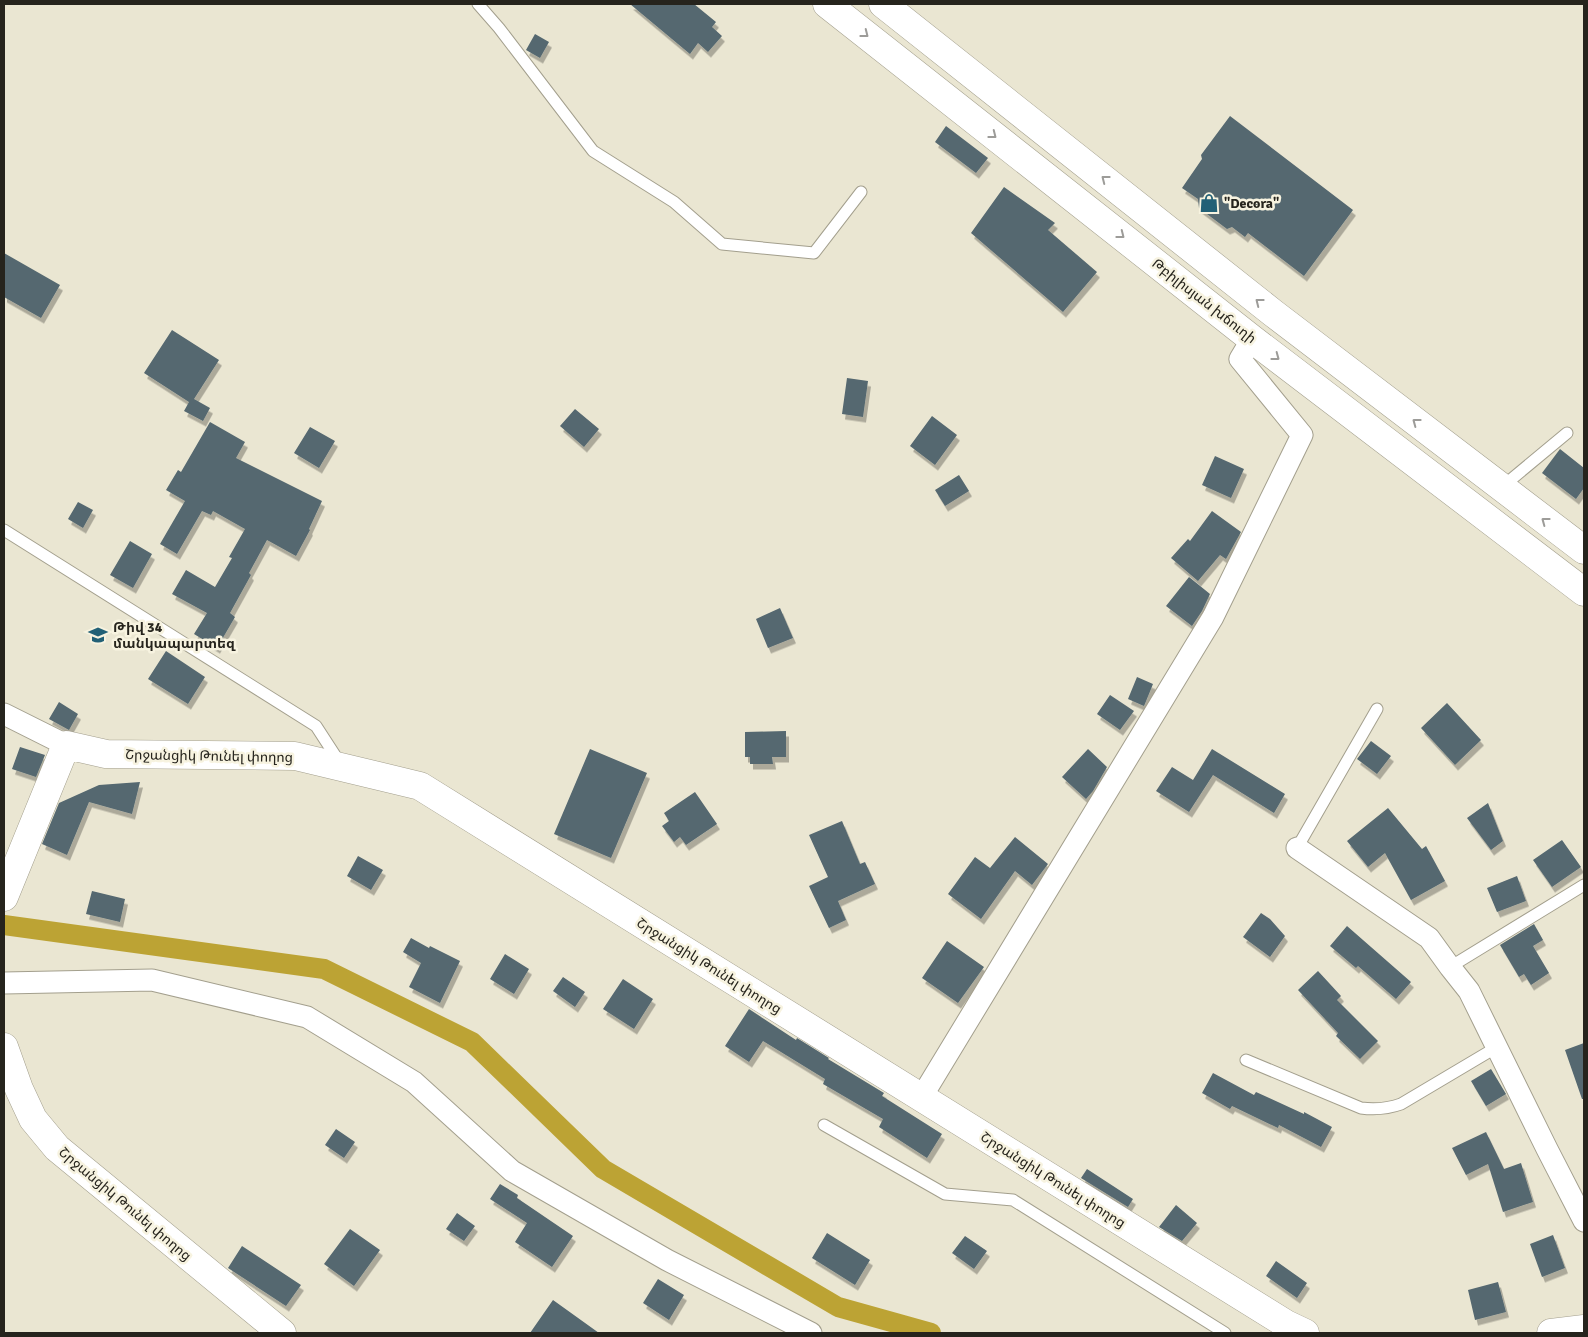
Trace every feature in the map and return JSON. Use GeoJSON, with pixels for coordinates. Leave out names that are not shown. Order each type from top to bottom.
{"type":"FeatureCollection","features":[{"type":"Feature","properties":{"kind":"street","name":"Թբիլիսյան խճուղի"},"geometry":{"type":"LineString","coordinates":[[827,4],[1252,339],[1584,592]]}},
{"type":"Feature","properties":{"kind":"street"},"geometry":{"type":"LineString","coordinates":[[883,4],[1273,313],[1584,550]]}},
{"type":"Feature","properties":{"kind":"street"},"geometry":{"type":"LineString","coordinates":[[922,1098],[1213,617],[1302,435],[1240,359],[1252,339]]}},
{"type":"Feature","properties":{"kind":"street","name":"Շրջանցիկ Թունել փողոց"},"geometry":{"type":"LineString","coordinates":[[4,714],[66,746],[106,754],[295,756],[420,786],[1286,1324],[1305,1333]]}},
{"type":"Feature","properties":{"kind":"street"},"geometry":{"type":"LineString","coordinates":[[4,897],[66,746]]}},
{"type":"Feature","properties":{"kind":"street"},"geometry":{"type":"LineString","coordinates":[[1297,848],[1429,938],[1469,991],[1584,1221]]}},
{"type":"Feature","properties":{"kind":"street"},"geometry":{"type":"LineString","coordinates":[[4,983],[152,980],[307,1017],[414,1082],[512,1171],[667,1260],[811,1333]]}},
{"type":"Feature","properties":{"kind":"street","name":"Շրջանցիկ Թունել փողոց"},"geometry":{"type":"LineString","coordinates":[[4,1047],[15,1090],[33,1119],[57,1148],[282,1333]]}},
{"type":"Feature","properties":{"kind":"street"},"geometry":{"type":"LineString","coordinates":[[1551,1333],[1584,1329]]}},
{"type":"Feature","properties":{"kind":"lane"},"geometry":{"type":"LineString","coordinates":[[478,4],[499,28],[593,151],[674,202],[722,244],[814,253],[861,192]]}},
{"type":"Feature","properties":{"kind":"lane"},"geometry":{"type":"LineString","coordinates":[[1502,487],[1567,433]]}},
{"type":"Feature","properties":{"kind":"lane"},"geometry":{"type":"LineString","coordinates":[[4,530],[316,726],[344,768]]}},
{"type":"Feature","properties":{"kind":"lane"},"geometry":{"type":"LineString","coordinates":[[1297,848],[1377,709]]}},
{"type":"Feature","properties":{"kind":"lane"},"geometry":{"type":"LineString","coordinates":[[1450,966],[1584,885]]}},
{"type":"Feature","properties":{"kind":"lane"},"geometry":{"type":"LineString","coordinates":[[1246,1060],[1361,1108],[1374,1110],[1401,1104],[1497,1047]]}},
{"type":"Feature","properties":{"kind":"lane"},"geometry":{"type":"LineString","coordinates":[[824,1125],[945,1194],[1013,1200],[1225,1333]]}},
{"type":"Feature","properties":{"kind":"lane"},"geometry":{"type":"LineString","coordinates":[[1583,1333],[1584,1329]]}},
{"type":"Feature","properties":{"kind":"building"},"geometry":{"type":"Polygon","coordinates":[[[630,4],[694,4],[716,22],[712,27],[722,36],[708,52],[698,43],[690,54],[630,4]]]}},
{"type":"Feature","properties":{"kind":"building"},"geometry":{"type":"Polygon","coordinates":[[[535,34],[549,42],[540,58],[526,50],[535,34]]]}},
{"type":"Feature","properties":{"kind":"building"},"geometry":{"type":"Polygon","coordinates":[[[1230,116],[1353,210],[1304,276],[1248,233],[1245,237],[1232,227],[1227,229],[1199,208],[1198,199],[1182,188],[1202,159],[1201,155],[1230,116]]]}},
{"type":"Feature","properties":{"kind":"building"},"geometry":{"type":"Polygon","coordinates":[[[946,126],[988,158],[976,173],[935,142],[946,126]]]}},
{"type":"Feature","properties":{"kind":"building"},"geometry":{"type":"Polygon","coordinates":[[[1004,187],[1055,223],[1048,230],[1097,272],[1063,312],[971,233],[1004,187]]]}},
{"type":"Feature","properties":{"kind":"building"},"geometry":{"type":"Polygon","coordinates":[[[4,253],[60,285],[41,318],[4,297],[4,253]]]}},
{"type":"Feature","properties":{"kind":"building"},"geometry":{"type":"Polygon","coordinates":[[[172,330],[219,360],[194,399],[210,408],[203,421],[184,411],[189,402],[144,373],[172,330]]]}},
{"type":"Feature","properties":{"kind":"building"},"geometry":{"type":"Polygon","coordinates":[[[847,378],[868,381],[863,417],[842,414],[847,378]]]}},
{"type":"Feature","properties":{"kind":"building"},"geometry":{"type":"Polygon","coordinates":[[[575,409],[599,429],[584,447],[560,426],[575,409]]]}},
{"type":"Feature","properties":{"kind":"building"},"geometry":{"type":"Polygon","coordinates":[[[932,416],[957,435],[935,465],[910,446],[932,416]]]}},
{"type":"Feature","properties":{"kind":"building"},"geometry":{"type":"Polygon","coordinates":[[[210,422],[245,442],[236,458],[322,501],[310,530],[296,556],[267,540],[249,573],[251,575],[230,613],[235,617],[217,648],[194,634],[207,613],[172,594],[186,570],[215,587],[232,558],[229,557],[245,529],[213,511],[211,515],[202,511],[177,554],[160,544],[185,501],[166,490],[178,470],[181,472],[210,422]]]}},
{"type":"Feature","properties":{"kind":"building"},"geometry":{"type":"Polygon","coordinates":[[[310,427],[335,441],[319,468],[294,453],[310,427]]]}},
{"type":"Feature","properties":{"kind":"building"},"geometry":{"type":"Polygon","coordinates":[[[1560,449],[1584,468],[1584,488],[1576,499],[1542,473],[1560,449]]]}},
{"type":"Feature","properties":{"kind":"building"},"geometry":{"type":"Polygon","coordinates":[[[1215,456],[1244,469],[1231,498],[1202,485],[1215,456]]]}},
{"type":"Feature","properties":{"kind":"building"},"geometry":{"type":"Polygon","coordinates":[[[959,475],[969,491],[945,506],[935,490],[959,475]]]}},
{"type":"Feature","properties":{"kind":"building"},"geometry":{"type":"Polygon","coordinates":[[[78,502],[93,510],[83,528],[68,519],[78,502]]]}},
{"type":"Feature","properties":{"kind":"building"},"geometry":{"type":"Polygon","coordinates":[[[1212,511],[1241,532],[1226,559],[1220,555],[1198,581],[1171,558],[1188,539],[1190,541],[1212,511]]]}},
{"type":"Feature","properties":{"kind":"building"},"geometry":{"type":"Polygon","coordinates":[[[130,541],[152,554],[133,588],[110,575],[130,541]]]}},
{"type":"Feature","properties":{"kind":"building"},"geometry":{"type":"Polygon","coordinates":[[[1189,577],[1210,594],[1192,626],[1166,606],[1189,577]]]}},
{"type":"Feature","properties":{"kind":"building"},"geometry":{"type":"Polygon","coordinates":[[[780,608],[793,638],[768,648],[756,619],[780,608]]]}},
{"type":"Feature","properties":{"kind":"building"},"geometry":{"type":"Polygon","coordinates":[[[166,651],[205,677],[188,704],[148,679],[166,651]]]}},
{"type":"Feature","properties":{"kind":"building"},"geometry":{"type":"Polygon","coordinates":[[[1137,677],[1153,684],[1144,706],[1128,699],[1137,677]]]}},
{"type":"Feature","properties":{"kind":"building"},"geometry":{"type":"Polygon","coordinates":[[[1110,695],[1134,711],[1120,730],[1097,714],[1110,695]]]}},
{"type":"Feature","properties":{"kind":"building"},"geometry":{"type":"Polygon","coordinates":[[[59,702],[78,714],[69,730],[49,719],[59,702]]]}},
{"type":"Feature","properties":{"kind":"building"},"geometry":{"type":"Polygon","coordinates":[[[1447,703],[1481,740],[1455,765],[1421,728],[1447,703]]]}},
{"type":"Feature","properties":{"kind":"building"},"geometry":{"type":"Polygon","coordinates":[[[786,731],[786,757],[772,757],[773,764],[750,764],[750,757],[745,757],[745,732],[786,731]]]}},
{"type":"Feature","properties":{"kind":"building"},"geometry":{"type":"Polygon","coordinates":[[[1371,741],[1391,756],[1377,774],[1357,759],[1371,741]]]}},
{"type":"Feature","properties":{"kind":"building"},"geometry":{"type":"Polygon","coordinates":[[[20,747],[45,755],[36,777],[12,769],[20,747]]]}},
{"type":"Feature","properties":{"kind":"building"},"geometry":{"type":"Polygon","coordinates":[[[590,749],[647,773],[611,858],[554,834],[590,749]]]}},
{"type":"Feature","properties":{"kind":"building"},"geometry":{"type":"Polygon","coordinates":[[[1088,749],[1107,767],[1086,799],[1062,777],[1088,749]]]}},
{"type":"Feature","properties":{"kind":"building"},"geometry":{"type":"Polygon","coordinates":[[[1212,749],[1285,794],[1274,813],[1213,775],[1189,812],[1156,791],[1172,767],[1193,780],[1212,749]]]}},
{"type":"Feature","properties":{"kind":"building"},"geometry":{"type":"Polygon","coordinates":[[[140,782],[132,814],[89,802],[67,855],[42,844],[59,803],[99,785],[140,782]]]}},
{"type":"Feature","properties":{"kind":"building"},"geometry":{"type":"Polygon","coordinates":[[[695,792],[717,824],[686,845],[680,837],[674,842],[662,826],[669,821],[664,813],[695,792]]]}},
{"type":"Feature","properties":{"kind":"building"},"geometry":{"type":"Polygon","coordinates":[[[1488,803],[1503,841],[1491,850],[1467,818],[1488,803]]]}},
{"type":"Feature","properties":{"kind":"building"},"geometry":{"type":"Polygon","coordinates":[[[1388,808],[1422,849],[1426,846],[1445,881],[1411,900],[1385,853],[1368,867],[1347,841],[1388,808]]]}},
{"type":"Feature","properties":{"kind":"building"},"geometry":{"type":"Polygon","coordinates":[[[842,821],[860,864],[865,862],[875,884],[838,901],[846,920],[829,928],[809,886],[828,877],[809,835],[842,821]]]}},
{"type":"Feature","properties":{"kind":"building"},"geometry":{"type":"Polygon","coordinates":[[[1015,837],[1048,864],[1032,885],[1015,871],[981,919],[948,894],[975,857],[990,868],[1015,837]]]}},
{"type":"Feature","properties":{"kind":"building"},"geometry":{"type":"Polygon","coordinates":[[[1562,840],[1581,867],[1552,887],[1533,860],[1562,840]]]}},
{"type":"Feature","properties":{"kind":"building"},"geometry":{"type":"Polygon","coordinates":[[[358,856],[383,870],[371,890],[347,876],[358,856]]]}},
{"type":"Feature","properties":{"kind":"building"},"geometry":{"type":"Polygon","coordinates":[[[1517,876],[1526,901],[1497,912],[1487,888],[1517,876]]]}},
{"type":"Feature","properties":{"kind":"building"},"geometry":{"type":"Polygon","coordinates":[[[92,891],[125,899],[120,922],[86,914],[92,891]]]}},
{"type":"Feature","properties":{"kind":"building"},"geometry":{"type":"Polygon","coordinates":[[[1261,913],[1270,919],[1285,936],[1270,957],[1243,937],[1261,913]]]}},
{"type":"Feature","properties":{"kind":"building"},"geometry":{"type":"Polygon","coordinates":[[[1534,924],[1543,940],[1533,946],[1549,973],[1531,985],[1524,974],[1519,977],[1500,945],[1534,924]]]}},
{"type":"Feature","properties":{"kind":"building"},"geometry":{"type":"Polygon","coordinates":[[[1347,926],[1411,982],[1396,999],[1358,966],[1356,968],[1330,946],[1347,926]]]}},
{"type":"Feature","properties":{"kind":"building"},"geometry":{"type":"Polygon","coordinates":[[[411,938],[460,961],[440,1003],[409,987],[421,963],[403,952],[411,938]]]}},
{"type":"Feature","properties":{"kind":"building"},"geometry":{"type":"Polygon","coordinates":[[[947,941],[984,967],[958,1003],[922,978],[947,941]]]}},
{"type":"Feature","properties":{"kind":"building"},"geometry":{"type":"Polygon","coordinates":[[[505,954],[529,969],[514,994],[490,979],[505,954]]]}},
{"type":"Feature","properties":{"kind":"building"},"geometry":{"type":"Polygon","coordinates":[[[1318,971],[1341,996],[1337,1000],[1378,1041],[1360,1059],[1336,1036],[1338,1033],[1298,990],[1318,971]]]}},
{"type":"Feature","properties":{"kind":"building"},"geometry":{"type":"Polygon","coordinates":[[[563,977],[585,992],[575,1007],[553,991],[563,977]]]}},
{"type":"Feature","properties":{"kind":"building"},"geometry":{"type":"Polygon","coordinates":[[[623,979],[653,999],[634,1029],[603,1009],[623,979]]]}},
{"type":"Feature","properties":{"kind":"building"},"geometry":{"type":"Polygon","coordinates":[[[749,1009],[884,1093],[882,1096],[942,1134],[927,1158],[879,1127],[883,1119],[823,1084],[825,1079],[763,1041],[749,1062],[725,1046],[749,1009]]]}},
{"type":"Feature","properties":{"kind":"building"},"geometry":{"type":"Polygon","coordinates":[[[1584,1043],[1584,1099],[1582,1099],[1565,1050],[1584,1043]]]}},
{"type":"Feature","properties":{"kind":"building"},"geometry":{"type":"Polygon","coordinates":[[[1491,1069],[1506,1094],[1486,1106],[1471,1081],[1491,1069]]]}},
{"type":"Feature","properties":{"kind":"building"},"geometry":{"type":"Polygon","coordinates":[[[1213,1073],[1254,1095],[1256,1092],[1304,1114],[1304,1112],[1332,1127],[1321,1147],[1279,1125],[1278,1128],[1232,1106],[1230,1109],[1202,1093],[1213,1073]]]}},
{"type":"Feature","properties":{"kind":"building"},"geometry":{"type":"Polygon","coordinates":[[[336,1129],[355,1142],[344,1158],[325,1145],[336,1129]]]}},
{"type":"Feature","properties":{"kind":"building"},"geometry":{"type":"Polygon","coordinates":[[[1486,1132],[1504,1169],[1521,1163],[1533,1202],[1503,1212],[1488,1164],[1466,1175],[1452,1148],[1486,1132]]]}},
{"type":"Feature","properties":{"kind":"building"},"geometry":{"type":"Polygon","coordinates":[[[1087,1169],[1133,1199],[1128,1207],[1081,1178],[1087,1169]]]}},
{"type":"Feature","properties":{"kind":"building"},"geometry":{"type":"Polygon","coordinates":[[[500,1184],[518,1195],[517,1198],[573,1236],[552,1267],[515,1242],[527,1223],[490,1199],[500,1184]]]}},
{"type":"Feature","properties":{"kind":"building"},"geometry":{"type":"Polygon","coordinates":[[[1176,1205],[1197,1223],[1182,1241],[1159,1227],[1176,1205]]]}},
{"type":"Feature","properties":{"kind":"building"},"geometry":{"type":"Polygon","coordinates":[[[457,1213],[475,1226],[464,1241],[446,1229],[457,1213]]]}},
{"type":"Feature","properties":{"kind":"building"},"geometry":{"type":"Polygon","coordinates":[[[350,1229],[380,1250],[354,1286],[324,1264],[350,1229]]]}},
{"type":"Feature","properties":{"kind":"building"},"geometry":{"type":"Polygon","coordinates":[[[827,1233],[870,1260],[855,1285],[812,1258],[827,1233]]]}},
{"type":"Feature","properties":{"kind":"building"},"geometry":{"type":"Polygon","coordinates":[[[1553,1235],[1565,1268],[1542,1277],[1530,1244],[1553,1235]]]}},
{"type":"Feature","properties":{"kind":"building"},"geometry":{"type":"Polygon","coordinates":[[[965,1236],[987,1251],[974,1269],[952,1253],[965,1236]]]}},
{"type":"Feature","properties":{"kind":"building"},"geometry":{"type":"Polygon","coordinates":[[[242,1246],[301,1285],[286,1306],[228,1268],[242,1246]]]}},
{"type":"Feature","properties":{"kind":"building"},"geometry":{"type":"Polygon","coordinates":[[[1276,1261],[1307,1283],[1297,1298],[1266,1276],[1276,1261]]]}},
{"type":"Feature","properties":{"kind":"building"},"geometry":{"type":"Polygon","coordinates":[[[658,1279],[684,1295],[669,1320],[643,1303],[658,1279]]]}},
{"type":"Feature","properties":{"kind":"building"},"geometry":{"type":"Polygon","coordinates":[[[1498,1282],[1506,1312],[1475,1320],[1468,1290],[1498,1282]]]}},
{"type":"Feature","properties":{"kind":"building"},"geometry":{"type":"Polygon","coordinates":[[[553,1300],[599,1333],[530,1333],[553,1300]]]}},
{"type":"Feature","properties":{"kind":"waterway"},"geometry":{"type":"LineString","coordinates":[[4,925],[324,969],[472,1042],[603,1169],[838,1307],[931,1333]]}},
{"type":"Feature","properties":{"kind":"place","name":"\"Decora\""},"geometry":{"type":"Point","coordinates":[1209,203]}},
{"type":"Feature","properties":{"kind":"place","name":"Թիվ 34 մանկապարտեզ"},"geometry":{"type":"Point","coordinates":[98,635]}}]}
